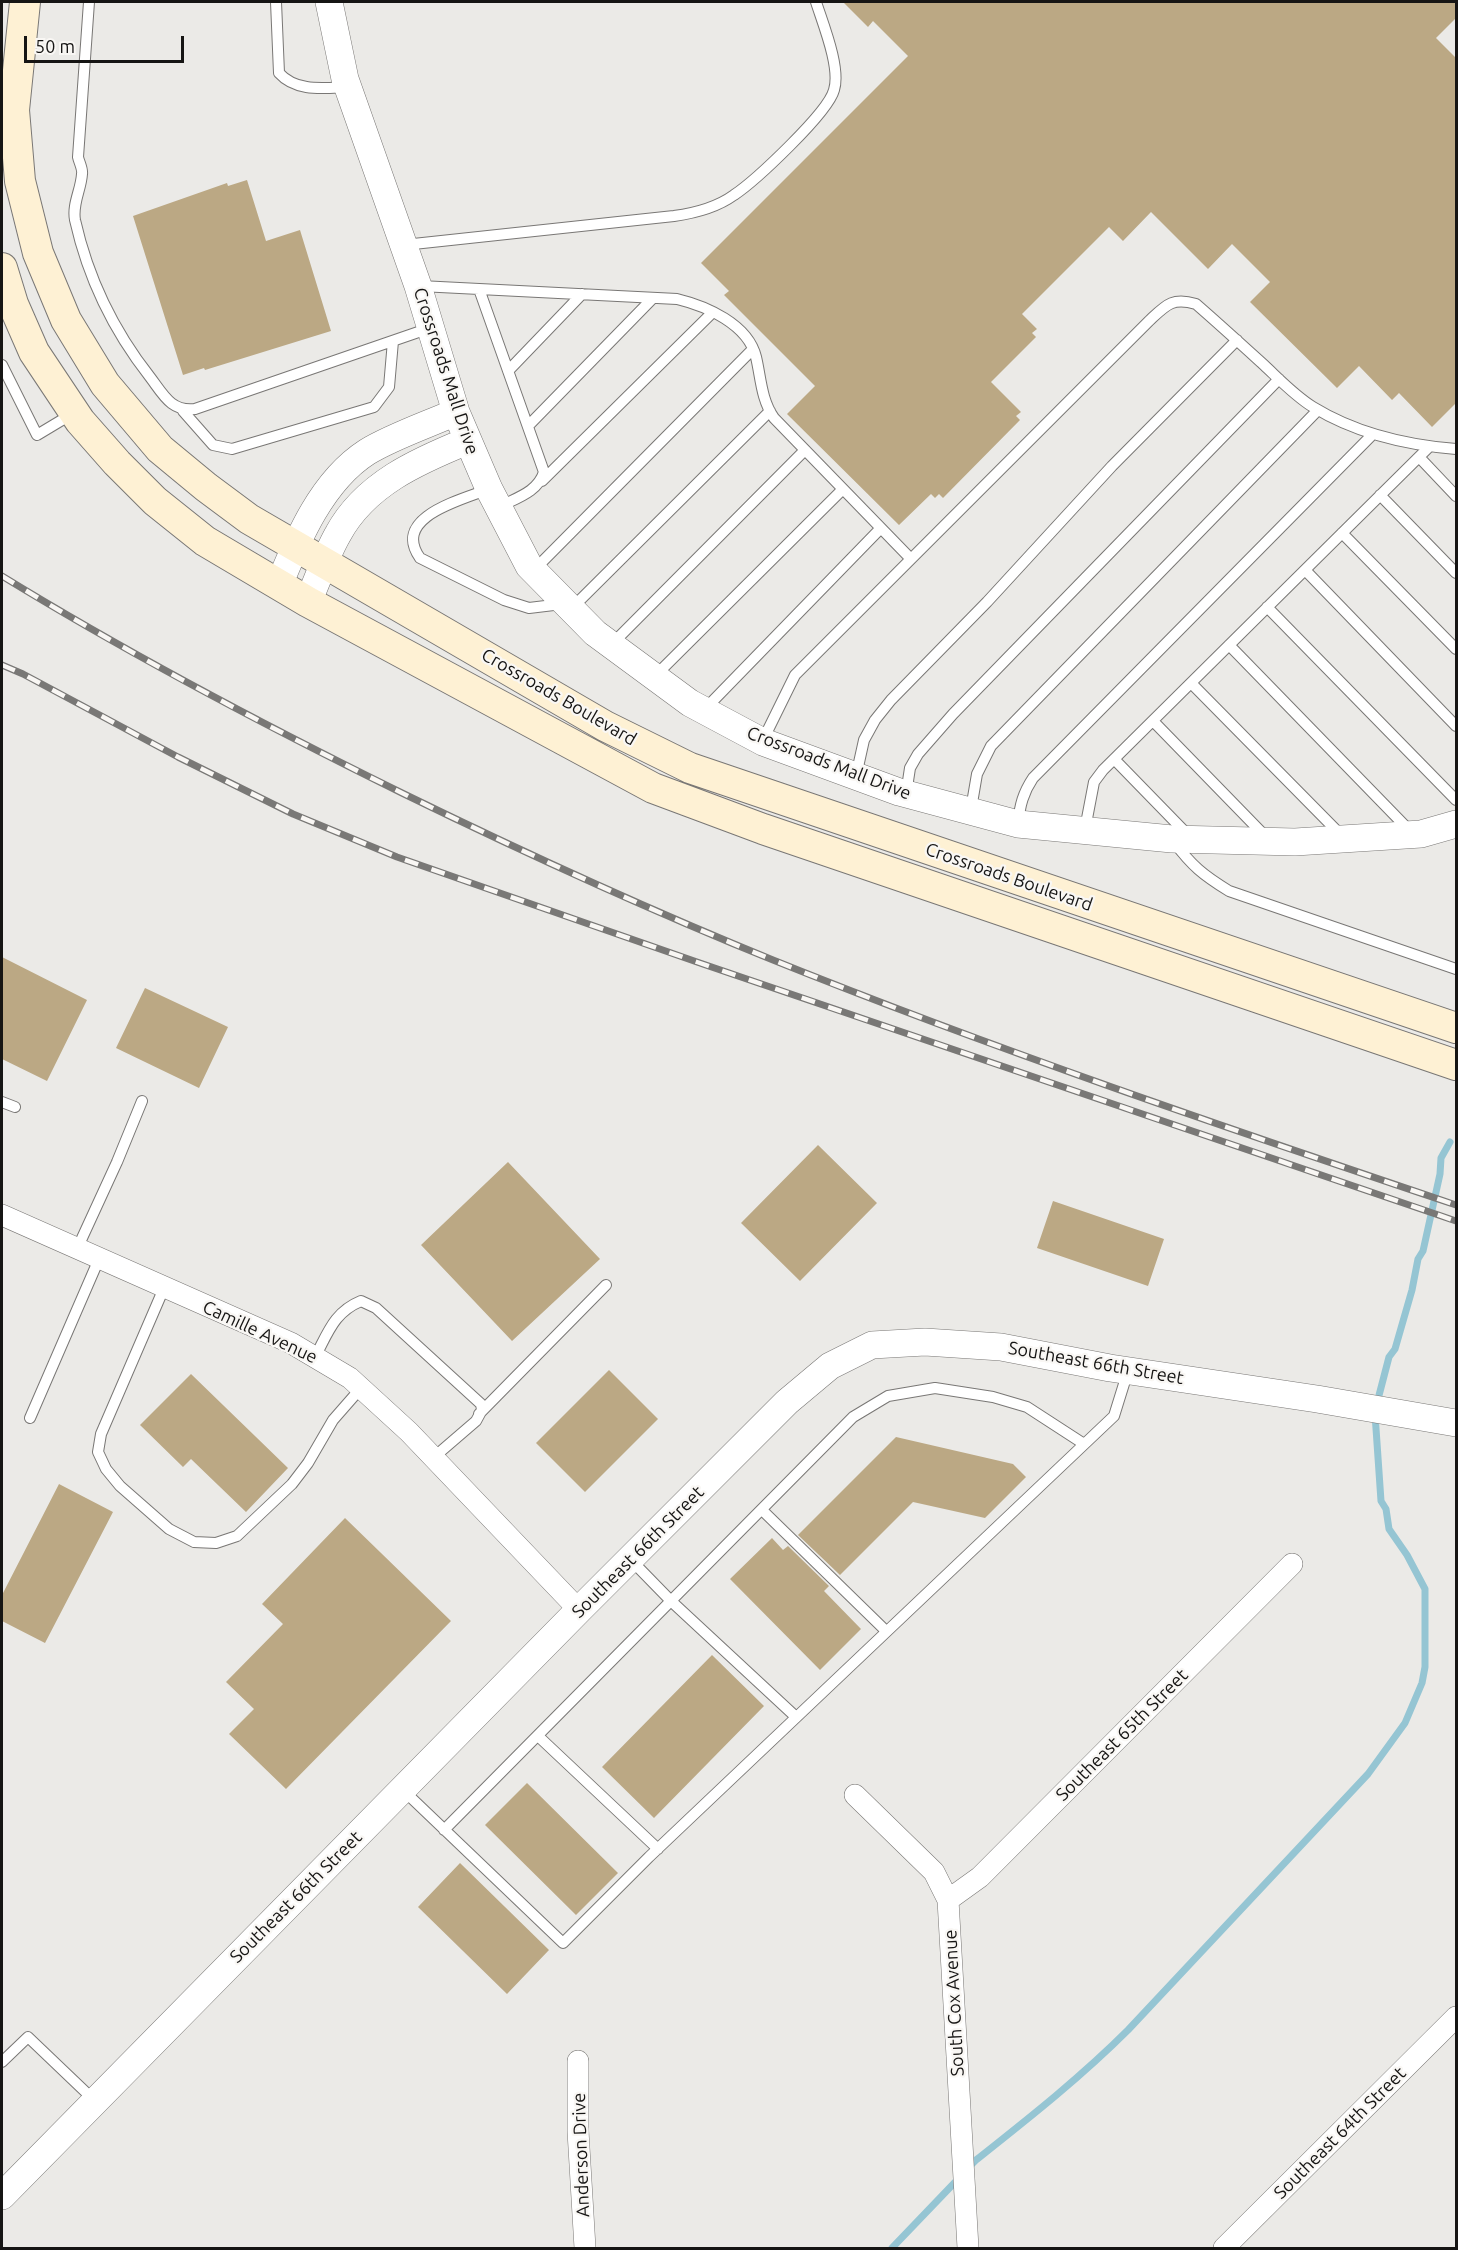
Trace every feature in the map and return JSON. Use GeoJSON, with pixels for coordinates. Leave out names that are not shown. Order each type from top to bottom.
{"type":"FeatureCollection","features":[{"type":"Feature","properties":{"kind":"main road","name":"Crossroads Boulevard"},"geometry":{"type":"LineString","coordinates":[[26,2],[14,110],[20,181],[38,253],[66,320],[105,384],[160,449],[249,519],[296,544],[605,726],[690,768],[1456,1028]]}},
{"type":"Feature","properties":{"kind":"main road","name":"Crossroads Boulevard"},"geometry":{"type":"LineString","coordinates":[[2,268],[13,304],[34,352],[74,413],[117,463],[154,501],[205,541],[308,602],[653,788],[763,829],[1456,1065]]}},
{"type":"Feature","properties":{"kind":"street","name":"Crossroads Mall Drive"},"geometry":{"type":"LineString","coordinates":[[330,2],[348,87],[418,286],[456,412],[494,498],[533,571],[595,633],[690,703],[763,742],[856,777],[906,794],[1018,824],[1084,832],[1182,839],[1295,842],[1421,834],[1456,824]]}},
{"type":"Feature","properties":{"kind":"street"},"geometry":{"type":"LineString","coordinates":[[279,585],[311,515],[337,480],[367,453],[456,412]]}},
{"type":"Feature","properties":{"kind":"street"},"geometry":{"type":"LineString","coordinates":[[308,602],[339,532],[357,507],[387,480],[417,461],[467,441]]}},
{"type":"Feature","properties":{"kind":"street","name":"Camille Avenue"},"geometry":{"type":"LineString","coordinates":[[2,1215],[291,1343],[350,1378],[433,1458],[579,1610]]}},
{"type":"Feature","properties":{"kind":"street","name":"Southeast 66th Street"},"geometry":{"type":"LineString","coordinates":[[2,2196],[579,1610],[787,1402],[830,1366],[872,1345],[925,1342],[1001,1347],[1456,1423]]}},
{"type":"Feature","properties":{"kind":"street","name":"Southeast 65th Street"},"geometry":{"type":"LineString","coordinates":[[948,1900],[980,1877],[1292,1564]]}},
{"type":"Feature","properties":{"kind":"street","name":"South Cox Avenue"},"geometry":{"type":"LineString","coordinates":[[855,1795],[934,1872],[948,1900],[968,2248]]}},
{"type":"Feature","properties":{"kind":"street","name":"Southeast 64th Street"},"geometry":{"type":"LineString","coordinates":[[1224,2248],[1456,2016]]}},
{"type":"Feature","properties":{"kind":"street","name":"Anderson Drive"},"geometry":{"type":"LineString","coordinates":[[578,2061],[578,2131],[585,2248]]}},
{"type":"Feature","properties":{"kind":"lane"},"geometry":{"type":"LineString","coordinates":[[89,2],[78,157],[82,173],[77,191],[75,216],[85,258],[106,310],[129,350],[171,403],[183,411],[213,445],[232,449],[374,407],[389,387],[393,341]]}},
{"type":"Feature","properties":{"kind":"lane"},"geometry":{"type":"LineString","coordinates":[[276,2],[279,74],[296,85],[314,88],[348,87]]}},
{"type":"Feature","properties":{"kind":"lane"},"geometry":{"type":"LineString","coordinates":[[404,245],[674,216],[705,210],[734,196],[758,176],[830,100],[835,88],[834,64],[816,2]]}},
{"type":"Feature","properties":{"kind":"lane"},"geometry":{"type":"LineString","coordinates":[[418,286],[677,299],[699,305],[713,312],[744,335],[753,349],[764,398],[770,411],[911,559]]}},
{"type":"Feature","properties":{"kind":"lane"},"geometry":{"type":"LineString","coordinates":[[479,289],[544,472],[542,481]]}},
{"type":"Feature","properties":{"kind":"lane"},"geometry":{"type":"LineString","coordinates":[[508,371],[582,294]]}},
{"type":"Feature","properties":{"kind":"lane"},"geometry":{"type":"LineString","coordinates":[[528,426],[653,298]]}},
{"type":"Feature","properties":{"kind":"lane"},"geometry":{"type":"LineString","coordinates":[[763,742],[795,675],[1149,321],[1170,303],[1183,300],[1196,304],[1279,379],[1318,410],[1372,435],[1429,447],[1456,449]]}},
{"type":"Feature","properties":{"kind":"lane"},"geometry":{"type":"LineString","coordinates":[[713,312],[533,490],[430,513],[417,525],[411,536],[413,547],[420,558],[504,600],[530,608],[568,606],[770,411]]}},
{"type":"Feature","properties":{"kind":"lane"},"geometry":{"type":"LineString","coordinates":[[183,411],[195,410],[431,328]]}},
{"type":"Feature","properties":{"kind":"lane"},"geometry":{"type":"LineString","coordinates":[[856,777],[864,740],[875,720],[891,700],[987,602],[1112,466],[1237,340]]}},
{"type":"Feature","properties":{"kind":"lane"},"geometry":{"type":"LineString","coordinates":[[533,571],[753,349]]}},
{"type":"Feature","properties":{"kind":"lane"},"geometry":{"type":"LineString","coordinates":[[2,365],[37,435],[74,413]]}},
{"type":"Feature","properties":{"kind":"lane"},"geometry":{"type":"LineString","coordinates":[[906,794],[910,768],[918,753],[953,714],[1279,379]]}},
{"type":"Feature","properties":{"kind":"lane"},"geometry":{"type":"LineString","coordinates":[[970,811],[977,774],[991,746],[1318,410]]}},
{"type":"Feature","properties":{"kind":"lane"},"geometry":{"type":"LineString","coordinates":[[1018,824],[1020,802],[1033,778],[1372,435]]}},
{"type":"Feature","properties":{"kind":"lane"},"geometry":{"type":"LineString","coordinates":[[1084,832],[1094,782],[1114,759],[1429,447]]}},
{"type":"Feature","properties":{"kind":"lane"},"geometry":{"type":"LineString","coordinates":[[611,645],[805,450]]}},
{"type":"Feature","properties":{"kind":"lane"},"geometry":{"type":"LineString","coordinates":[[1419,457],[1456,496]]}},
{"type":"Feature","properties":{"kind":"lane"},"geometry":{"type":"LineString","coordinates":[[655,677],[843,489]]}},
{"type":"Feature","properties":{"kind":"lane"},"geometry":{"type":"LineString","coordinates":[[1380,495],[1456,573]]}},
{"type":"Feature","properties":{"kind":"lane"},"geometry":{"type":"LineString","coordinates":[[704,710],[881,528]]}},
{"type":"Feature","properties":{"kind":"lane"},"geometry":{"type":"LineString","coordinates":[[1342,533],[1456,649]]}},
{"type":"Feature","properties":{"kind":"lane"},"geometry":{"type":"LineString","coordinates":[[1305,570],[1456,726]]}},
{"type":"Feature","properties":{"kind":"lane"},"geometry":{"type":"LineString","coordinates":[[1267,607],[1456,800]]}},
{"type":"Feature","properties":{"kind":"lane"},"geometry":{"type":"LineString","coordinates":[[1229,645],[1412,834]]}},
{"type":"Feature","properties":{"kind":"lane"},"geometry":{"type":"LineString","coordinates":[[1191,683],[1344,839]]}},
{"type":"Feature","properties":{"kind":"lane"},"geometry":{"type":"LineString","coordinates":[[1153,721],[1270,841]]}},
{"type":"Feature","properties":{"kind":"lane"},"geometry":{"type":"LineString","coordinates":[[1114,759],[1182,839],[1189,863],[1204,876],[1230,891],[1456,969]]}},
{"type":"Feature","properties":{"kind":"lane"},"geometry":{"type":"LineString","coordinates":[[77,1249],[142,1101]]}},
{"type":"Feature","properties":{"kind":"lane"},"geometry":{"type":"LineString","coordinates":[[2,1102],[15,1107]]}},
{"type":"Feature","properties":{"kind":"lane"},"geometry":{"type":"LineString","coordinates":[[30,1418],[99,1259]]}},
{"type":"Feature","properties":{"kind":"lane"},"geometry":{"type":"LineString","coordinates":[[479,1415],[606,1285]]}},
{"type":"Feature","properties":{"kind":"lane"},"geometry":{"type":"LineString","coordinates":[[164,1288],[101,1434],[98,1452],[106,1469],[120,1486],[169,1529],[194,1542],[216,1543],[237,1536],[253,1523],[292,1484],[308,1463],[333,1420],[361,1388]]}},
{"type":"Feature","properties":{"kind":"lane"},"geometry":{"type":"LineString","coordinates":[[315,1357],[338,1315],[348,1306],[361,1301],[376,1308],[481,1404],[482,1410],[476,1421],[433,1458]]}},
{"type":"Feature","properties":{"kind":"lane"},"geometry":{"type":"LineString","coordinates":[[402,1790],[563,1943],[796,1717],[1114,1416],[1128,1370]]}},
{"type":"Feature","properties":{"kind":"lane"},"geometry":{"type":"LineString","coordinates":[[444,1830],[853,1417],[888,1396],[935,1388],[993,1397],[1028,1407],[1084,1444]]}},
{"type":"Feature","properties":{"kind":"lane"},"geometry":{"type":"LineString","coordinates":[[762,1510],[886,1631]]}},
{"type":"Feature","properties":{"kind":"lane"},"geometry":{"type":"LineString","coordinates":[[630,1559],[671,1601],[796,1717]]}},
{"type":"Feature","properties":{"kind":"lane"},"geometry":{"type":"LineString","coordinates":[[538,1736],[658,1849]]}},
{"type":"Feature","properties":{"kind":"lane"},"geometry":{"type":"LineString","coordinates":[[2,2062],[28,2037],[95,2101]]}},
{"type":"Feature","properties":{"kind":"building"},"geometry":{"type":"Polygon","coordinates":[[[843,2],[1456,2],[1456,18],[1436,38],[1456,58],[1456,403],[1432,427],[1399,393],[1392,400],[1359,366],[1337,388],[1250,302],[1270,282],[1232,244],[1208,269],[1151,212],[1123,241],[1109,227],[1022,314],[1037,329],[1032,333],[1036,337],[991,382],[1021,412],[1016,416],[1020,420],[943,498],[939,494],[935,498],[931,494],[899,525],[787,414],[815,386],[724,295],[729,291],[701,263],[908,56],[873,21],[868,27],[843,2]]]}},
{"type":"Feature","properties":{"kind":"building"},"geometry":{"type":"Polygon","coordinates":[[[247,180],[266,241],[300,230],[331,331],[183,375],[133,216],[227,183],[228,186],[247,180]]]}},
{"type":"Feature","properties":{"kind":"building"},"geometry":{"type":"Polygon","coordinates":[[[2,957],[87,1000],[47,1081],[2,1059],[2,957]]]}},
{"type":"Feature","properties":{"kind":"building"},"geometry":{"type":"Polygon","coordinates":[[[145,988],[228,1027],[199,1088],[116,1048],[145,988]]]}},
{"type":"Feature","properties":{"kind":"building"},"geometry":{"type":"Polygon","coordinates":[[[818,1145],[877,1203],[800,1281],[741,1223],[818,1145]]]}},
{"type":"Feature","properties":{"kind":"building"},"geometry":{"type":"Polygon","coordinates":[[[508,1162],[600,1259],[512,1341],[421,1245],[508,1162]]]}},
{"type":"Feature","properties":{"kind":"building"},"geometry":{"type":"Polygon","coordinates":[[[1053,1201],[1164,1239],[1148,1286],[1037,1248],[1053,1201]]]}},
{"type":"Feature","properties":{"kind":"building"},"geometry":{"type":"Polygon","coordinates":[[[609,1370],[658,1419],[585,1492],[536,1443],[609,1370]]]}},
{"type":"Feature","properties":{"kind":"building"},"geometry":{"type":"Polygon","coordinates":[[[191,1374],[288,1468],[246,1512],[191,1459],[183,1467],[140,1425],[191,1374]]]}},
{"type":"Feature","properties":{"kind":"building"},"geometry":{"type":"Polygon","coordinates":[[[896,1437],[1013,1464],[1026,1477],[985,1518],[913,1502],[840,1575],[798,1535],[896,1437]]]}},
{"type":"Feature","properties":{"kind":"building"},"geometry":{"type":"Polygon","coordinates":[[[59,1484],[113,1512],[45,1643],[2,1621],[2,1595],[59,1484]]]}},
{"type":"Feature","properties":{"kind":"building"},"geometry":{"type":"Polygon","coordinates":[[[345,1518],[451,1621],[286,1789],[229,1734],[254,1709],[226,1682],[283,1624],[262,1604],[345,1518]]]}},
{"type":"Feature","properties":{"kind":"building"},"geometry":{"type":"Polygon","coordinates":[[[772,1538],[783,1550],[788,1546],[829,1586],[824,1591],[861,1629],[820,1670],[730,1579],[772,1538]]]}},
{"type":"Feature","properties":{"kind":"building"},"geometry":{"type":"Polygon","coordinates":[[[712,1655],[764,1706],[654,1818],[602,1767],[712,1655]]]}},
{"type":"Feature","properties":{"kind":"building"},"geometry":{"type":"Polygon","coordinates":[[[527,1783],[618,1873],[576,1915],[485,1825],[527,1783]]]}},
{"type":"Feature","properties":{"kind":"building"},"geometry":{"type":"Polygon","coordinates":[[[460,1863],[549,1950],[507,1994],[418,1907],[460,1863]]]}},
{"type":"Feature","properties":{"kind":"waterway"},"geometry":{"type":"LineString","coordinates":[[1377,1403],[1389,1357],[1395,1349],[1412,1290],[1418,1259],[1423,1251],[1440,1174],[1441,1158],[1450,1142]]}},
{"type":"Feature","properties":{"kind":"waterway"},"geometry":{"type":"LineString","coordinates":[[967,2169],[1073,2081],[1128,2030],[1368,1774],[1405,1723],[1422,1683],[1425,1667],[1425,1589],[1407,1555],[1389,1529],[1386,1509],[1381,1501],[1375,1414]]}},
{"type":"Feature","properties":{"kind":"waterway"},"geometry":{"type":"LineString","coordinates":[[892,2248],[960,2177]]}},
{"type":"Feature","properties":{"kind":"railway"},"geometry":{"type":"LineString","coordinates":[[2,576],[149,662],[300,742],[493,837],[679,921],[857,993],[1027,1057],[1456,1205]]}},
{"type":"Feature","properties":{"kind":"railway"},"geometry":{"type":"LineString","coordinates":[[2,665],[293,814],[397,857],[1456,1221]]}}]}
